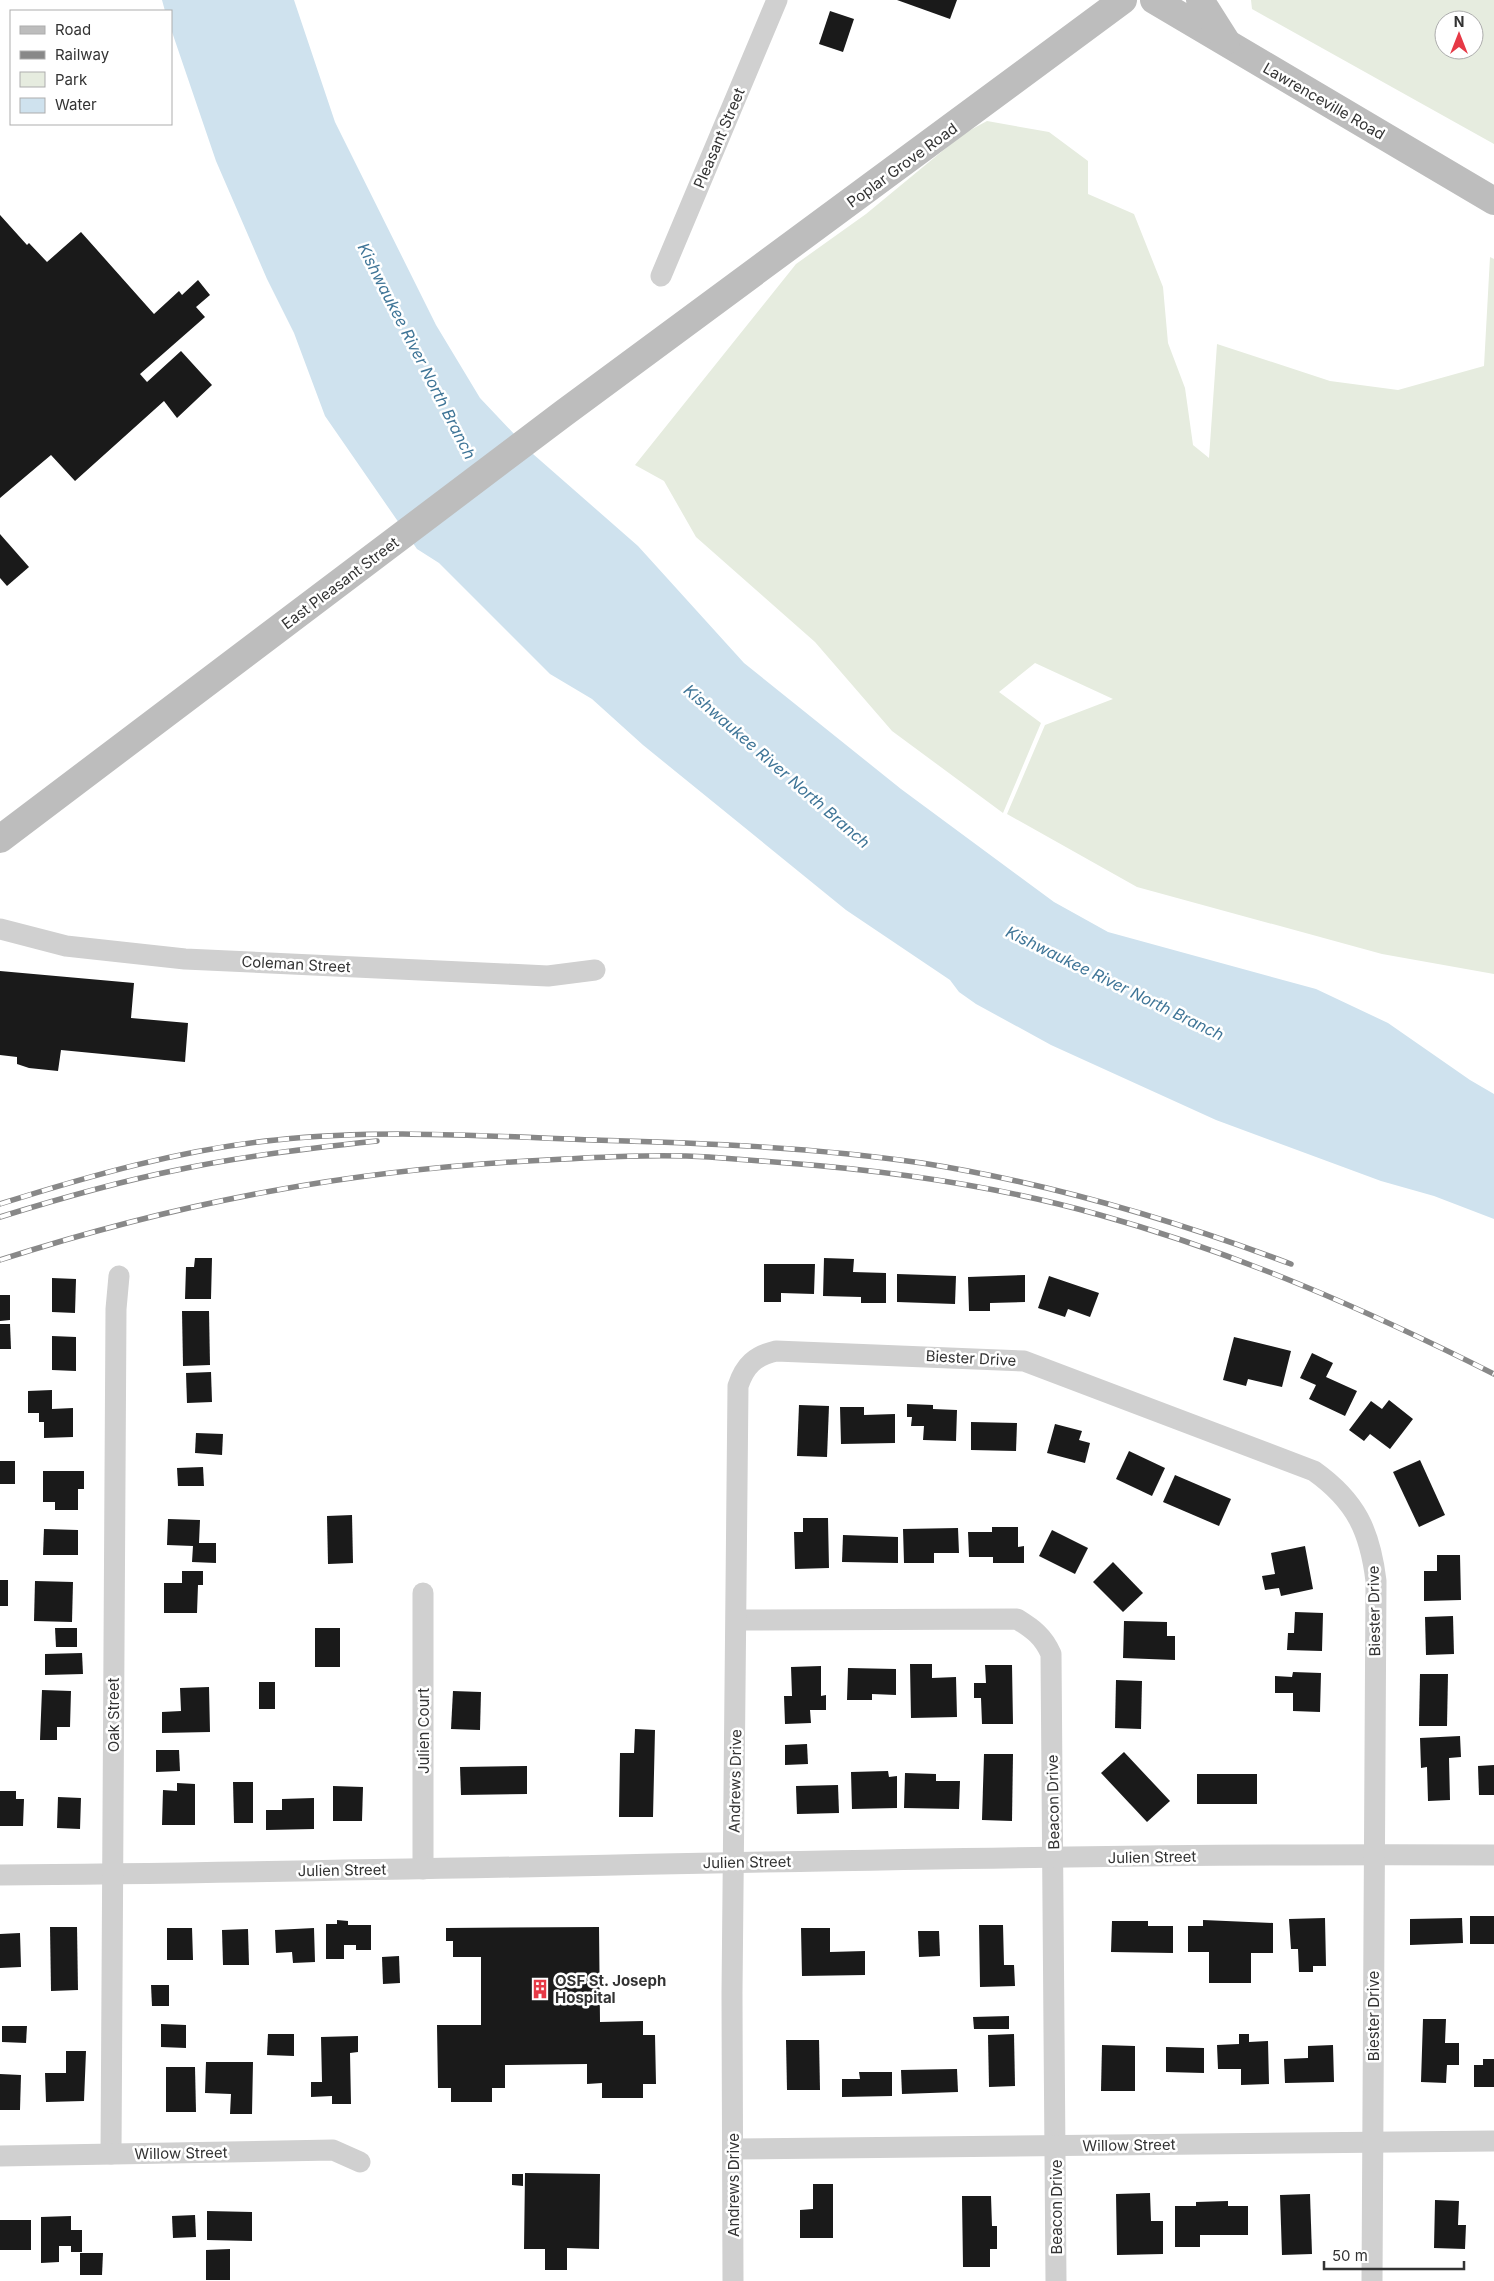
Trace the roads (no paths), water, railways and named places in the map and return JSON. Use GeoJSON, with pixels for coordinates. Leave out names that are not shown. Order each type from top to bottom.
{"type":"FeatureCollection","features":[{"type":"Feature","properties":{"kind":"main road","name":"Poplar Grove Road"},"geometry":{"type":"LineString","coordinates":[[681,329],[1123,0]]}},
{"type":"Feature","properties":{"kind":"main road","name":"Lawrenceville Road"},"geometry":{"type":"LineString","coordinates":[[1154,0],[1494,201]]}},
{"type":"Feature","properties":{"kind":"main road"},"geometry":{"type":"LineString","coordinates":[[1200,0],[1228,44]]}},
{"type":"Feature","properties":{"kind":"main road","name":"East Pleasant Street"},"geometry":{"type":"LineString","coordinates":[[0,839],[564,413],[681,329]]}},
{"type":"Feature","properties":{"kind":"street","name":"Pleasant Street"},"geometry":{"type":"LineString","coordinates":[[662,276],[777,0]]}},
{"type":"Feature","properties":{"kind":"street","name":"Coleman Street"},"geometry":{"type":"LineString","coordinates":[[0,929],[66,946],[185,959],[548,976],[595,970]]}},
{"type":"Feature","properties":{"kind":"street","name":"Oak Street"},"geometry":{"type":"LineString","coordinates":[[111,2154],[116,1309],[119,1276]]}},
{"type":"Feature","properties":{"kind":"street","name":"Biester Drive"},"geometry":{"type":"LineString","coordinates":[[743,1371],[761,1354],[776,1351],[1024,1361],[1314,1472],[1332,1484],[1356,1511],[1368,1538],[1376,1581],[1372,2281]]}},
{"type":"Feature","properties":{"kind":"street","name":"Andrews Drive"},"geometry":{"type":"LineString","coordinates":[[733,2281],[734,1862],[737,1620],[736,1445],[738,1386],[743,1371]]}},
{"type":"Feature","properties":{"kind":"street","name":"Julien Court"},"geometry":{"type":"LineString","coordinates":[[423,1593],[423,1869]]}},
{"type":"Feature","properties":{"kind":"street","name":"Beacon Drive"},"geometry":{"type":"LineString","coordinates":[[737,1620],[1017,1618],[1038,1632],[1045,1640],[1051,1654],[1056,2281]]}},
{"type":"Feature","properties":{"kind":"street","name":"Julien Street"},"geometry":{"type":"LineString","coordinates":[[0,1875],[734,1862],[1374,1854],[1494,1855]]}},
{"type":"Feature","properties":{"kind":"street","name":"Willow Street"},"geometry":{"type":"LineString","coordinates":[[734,2149],[1494,2141]]}},
{"type":"Feature","properties":{"kind":"street","name":"Willow Street"},"geometry":{"type":"LineString","coordinates":[[0,2156],[332,2150],[360,2162]]}},
{"type":"Feature","properties":{"kind":"water","name":"Kishwaukee River North Branch"},"geometry":{"type":"Polygon","coordinates":[[[162,0],[294,0],[335,122],[436,325],[480,398],[533,454],[638,546],[744,663],[901,789],[1054,902],[1108,932],[1316,989],[1388,1023],[1470,1080],[1494,1094],[1494,1219],[1434,1196],[1381,1181],[1216,1120],[1051,1045],[976,1004],[959,992],[950,980],[846,910],[643,745],[592,699],[550,674],[439,563],[417,549],[325,416],[294,333],[267,279],[216,161],[172,32],[172,10],[165,10],[162,0]]]}},
{"type":"Feature","properties":{"kind":"railway"},"geometry":{"type":"LineString","coordinates":[[0,1204],[68,1183],[171,1157],[241,1144],[276,1140],[355,1135],[434,1134],[717,1144],[840,1153],[969,1171],[1109,1204],[1201,1232],[1291,1264]]}},
{"type":"Feature","properties":{"kind":"railway"},"geometry":{"type":"LineString","coordinates":[[0,1217],[110,1185],[202,1165],[276,1153],[377,1141]]}},
{"type":"Feature","properties":{"kind":"railway"},"geometry":{"type":"LineString","coordinates":[[0,1260],[68,1239],[203,1205],[270,1191],[338,1180],[476,1164],[608,1157],[709,1157],[826,1166],[905,1175],[984,1188],[1100,1215],[1202,1247],[1301,1285],[1446,1350],[1494,1374]]}},
{"type":"Feature","properties":{"kind":"place","name":"OSF St. Joseph Hospital"},"geometry":{"type":"Point","coordinates":[540,1989]}}]}
